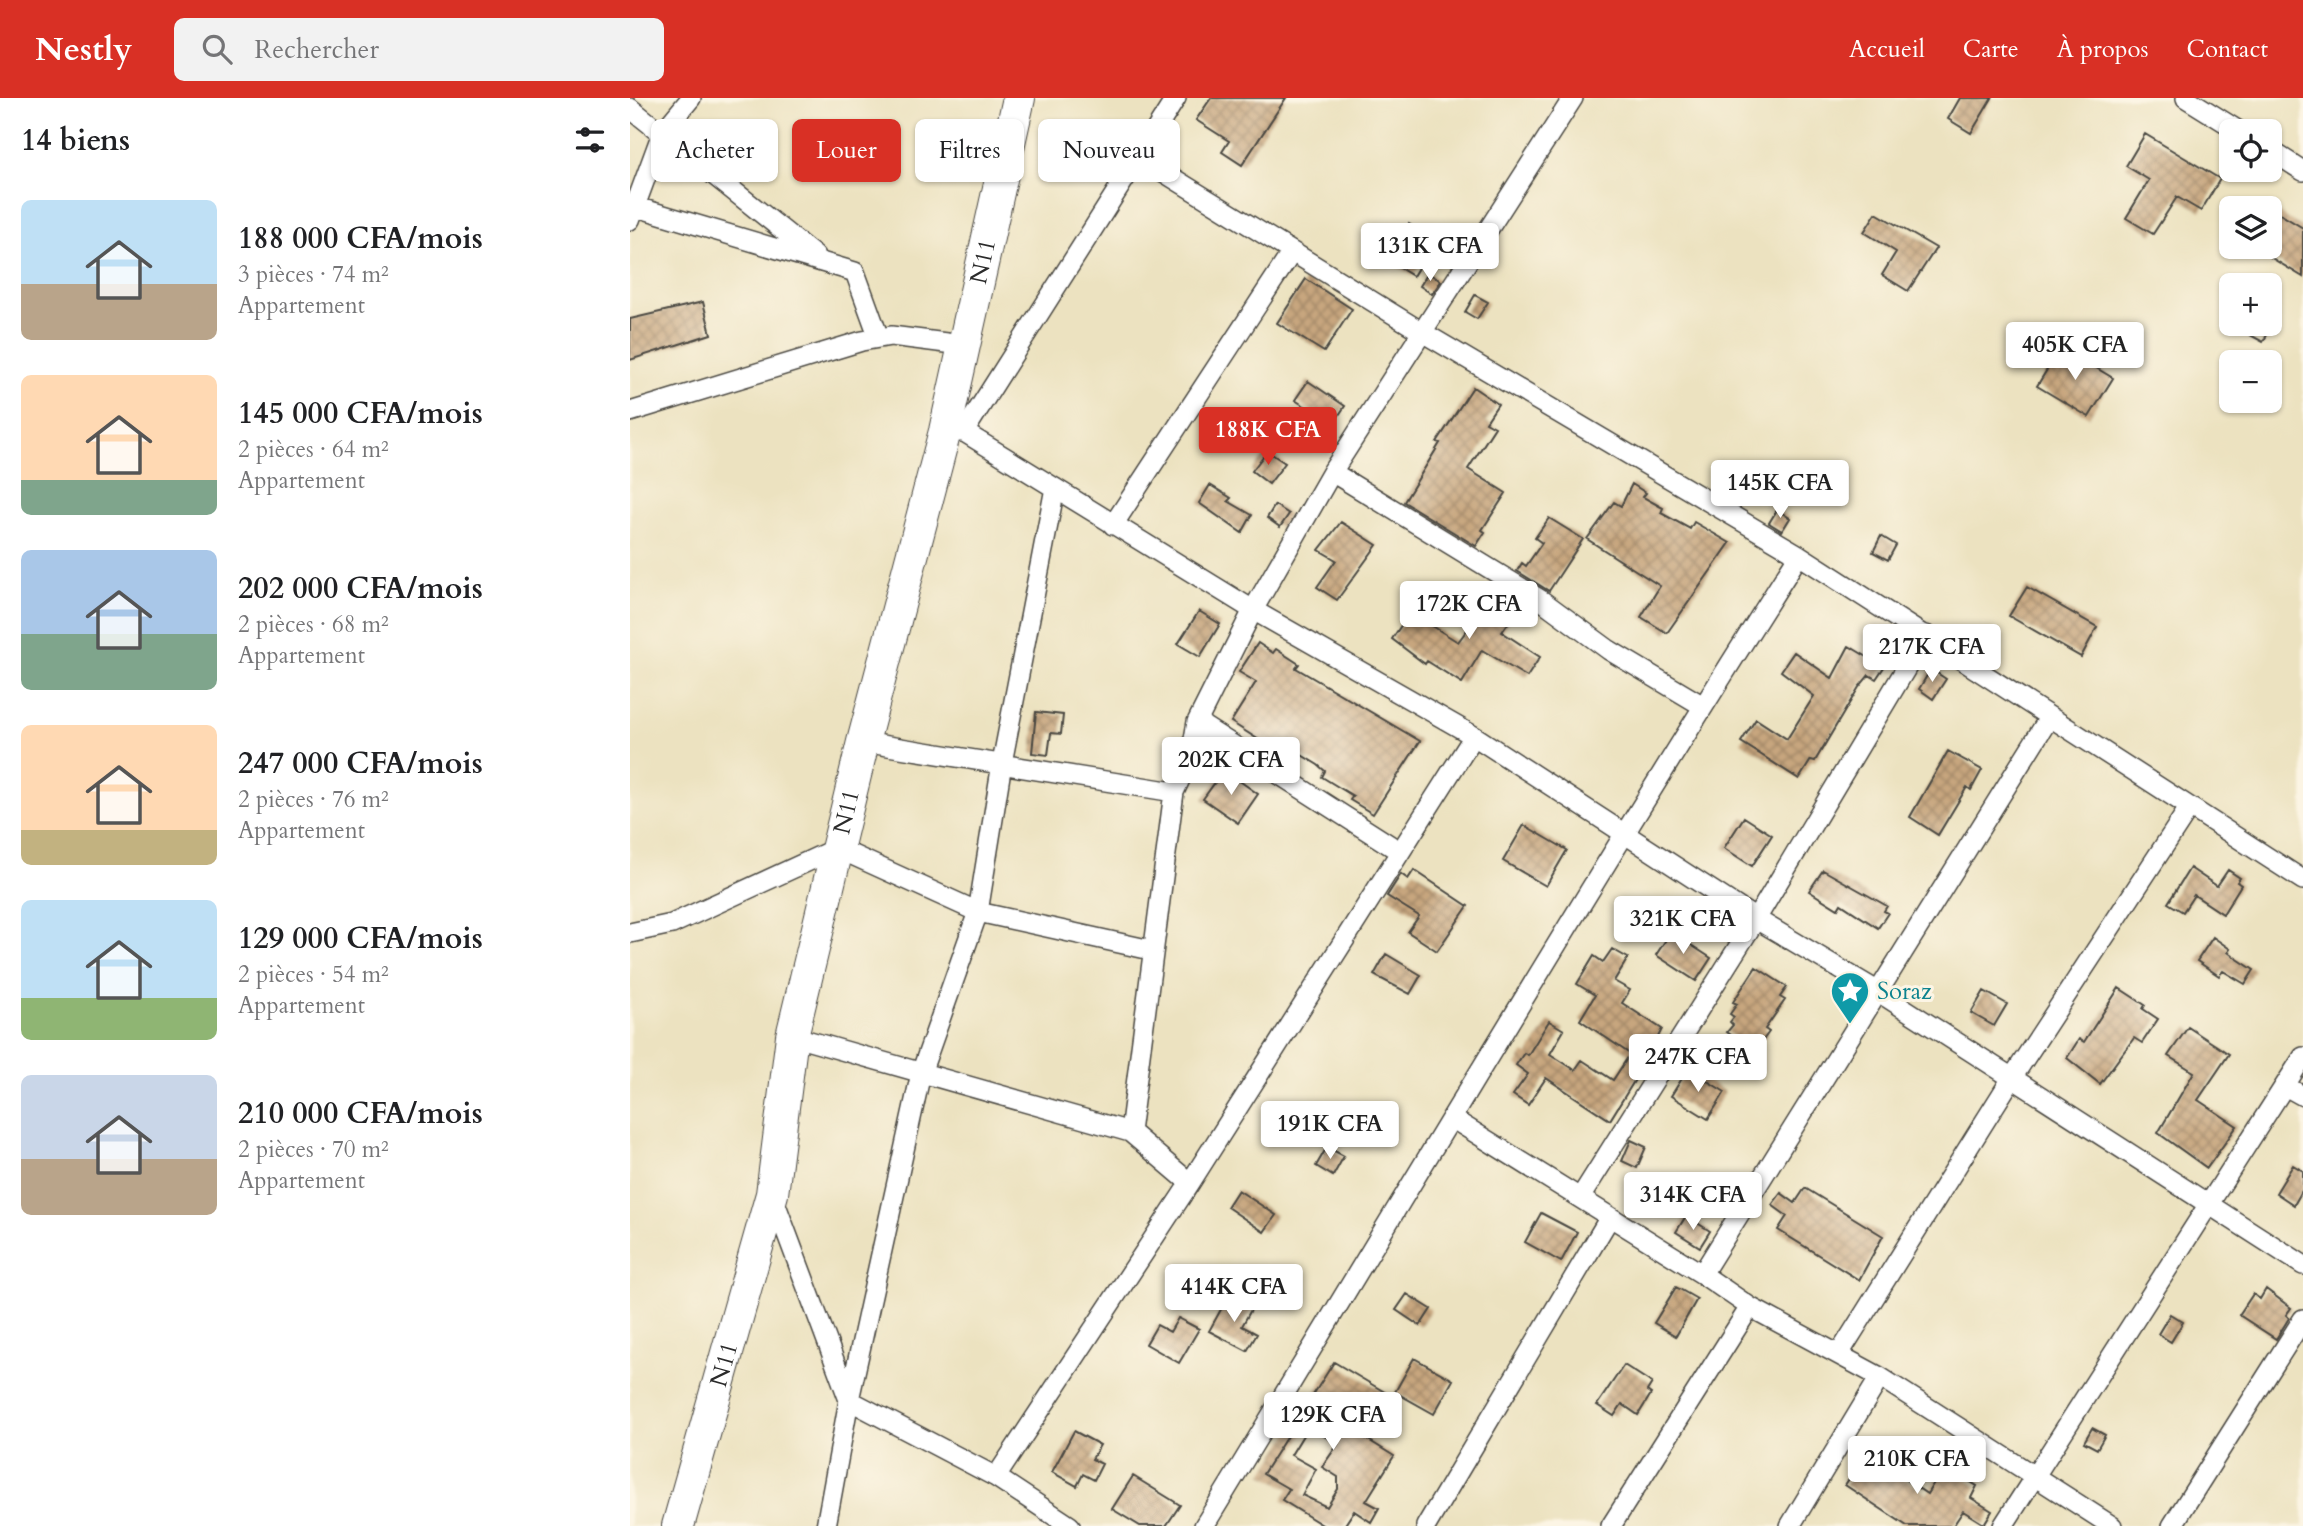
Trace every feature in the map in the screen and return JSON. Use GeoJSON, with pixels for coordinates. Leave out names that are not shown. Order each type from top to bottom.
{"type":"FeatureCollection","features":[{"type":"Feature","properties":{"kind":"main road","name":"N11"},"geometry":{"type":"LineString","coordinates":[[678,1526],[772,1194],[792,1036],[863,742],[955,432],[962,345],[1019,98]]}},
{"type":"Feature","properties":{"kind":"street"},"geometry":{"type":"LineString","coordinates":[[674,119],[691,98]]}},
{"type":"Feature","properties":{"kind":"street"},"geometry":{"type":"LineString","coordinates":[[1163,119],[1176,98]]}},
{"type":"Feature","properties":{"kind":"street"},"geometry":{"type":"LineString","coordinates":[[1130,1132],[1151,950],[1174,792],[1191,756],[1197,722],[1253,610],[1332,472],[1573,98]]}},
{"type":"Feature","properties":{"kind":"street"},"geometry":{"type":"LineString","coordinates":[[2186,98],[2220,119]]}},
{"type":"Feature","properties":{"kind":"street"},"geometry":{"type":"LineString","coordinates":[[630,108],[651,124]]}},
{"type":"Feature","properties":{"kind":"street"},"geometry":{"type":"LineString","coordinates":[[2282,158],[2303,172]]}},
{"type":"Feature","properties":{"kind":"street"},"geometry":{"type":"LineString","coordinates":[[651,160],[631,210],[855,272],[879,338]]}},
{"type":"Feature","properties":{"kind":"street"},"geometry":{"type":"LineString","coordinates":[[723,182],[826,264]]}},
{"type":"Feature","properties":{"kind":"street"},"geometry":{"type":"LineString","coordinates":[[1122,182],[955,432],[1055,488],[1253,610],[1474,736],[1756,919],[1877,991],[2303,1265]]}},
{"type":"Feature","properties":{"kind":"street"},"geometry":{"type":"LineString","coordinates":[[1179,182],[1422,332],[1799,555],[2303,880]]}},
{"type":"Feature","properties":{"kind":"street"},"geometry":{"type":"LineString","coordinates":[[1113,525],[1292,252]]}},
{"type":"Feature","properties":{"kind":"street"},"geometry":{"type":"LineString","coordinates":[[630,412],[879,338],[918,337],[962,345]]}},
{"type":"Feature","properties":{"kind":"street"},"geometry":{"type":"LineString","coordinates":[[1332,472],[1541,600],[1609,650],[1703,706]]}},
{"type":"Feature","properties":{"kind":"street"},"geometry":{"type":"LineString","coordinates":[[826,1526],[849,1400],[921,1073],[978,912],[1002,764],[1055,488]]}},
{"type":"Feature","properties":{"kind":"street"},"geometry":{"type":"LineString","coordinates":[[1204,1526],[1453,1119],[1624,832],[1799,555]]}},
{"type":"Feature","properties":{"kind":"street"},"geometry":{"type":"LineString","coordinates":[[1580,1198],[1756,919],[1926,635]]}},
{"type":"Feature","properties":{"kind":"street"},"geometry":{"type":"LineString","coordinates":[[1702,1274],[2049,718]]}},
{"type":"Feature","properties":{"kind":"street"},"geometry":{"type":"LineString","coordinates":[[1197,722],[1399,851]]}},
{"type":"Feature","properties":{"kind":"street"},"geometry":{"type":"LineString","coordinates":[[996,1477],[1190,1183],[1474,736]]}},
{"type":"Feature","properties":{"kind":"street"},"geometry":{"type":"LineString","coordinates":[[863,742],[1174,792]]}},
{"type":"Feature","properties":{"kind":"street"},"geometry":{"type":"LineString","coordinates":[[1839,1354],[2012,1078],[2189,808]]}},
{"type":"Feature","properties":{"kind":"street"},"geometry":{"type":"LineString","coordinates":[[630,933],[672,924],[837,848],[978,912],[1151,950]]}},
{"type":"Feature","properties":{"kind":"street"},"geometry":{"type":"LineString","coordinates":[[792,1036],[1130,1132],[1190,1183]]}},
{"type":"Feature","properties":{"kind":"street"},"geometry":{"type":"LineString","coordinates":[[2003,1526],[2303,1057]]}},
{"type":"Feature","properties":{"kind":"street"},"geometry":{"type":"LineString","coordinates":[[2285,1086],[2303,1096]]}},
{"type":"Feature","properties":{"kind":"street"},"geometry":{"type":"LineString","coordinates":[[1453,1119],[1702,1274],[1750,1307],[1880,1377],[2112,1526]]}},
{"type":"Feature","properties":{"kind":"street"},"geometry":{"type":"LineString","coordinates":[[772,1194],[849,1400],[996,1477],[1070,1526]]}},
{"type":"Feature","properties":{"kind":"street"},"geometry":{"type":"LineString","coordinates":[[1426,1526],[1610,1217]]}},
{"type":"Feature","properties":{"kind":"street"},"geometry":{"type":"LineString","coordinates":[[1611,1526],[1750,1307]]}},
{"type":"Feature","properties":{"kind":"street"},"geometry":{"type":"LineString","coordinates":[[2172,1526],[2303,1319]]}},
{"type":"Feature","properties":{"kind":"street"},"geometry":{"type":"LineString","coordinates":[[1790,1526],[1880,1377]]}},
{"type":"Feature","properties":{"kind":"building"},"geometry":{"type":"Polygon","coordinates":[[[1211,98],[1286,98],[1242,165],[1222,152],[1229,141],[1196,120],[1211,98]]]}},
{"type":"Feature","properties":{"kind":"building"},"geometry":{"type":"Polygon","coordinates":[[[1960,98],[1992,98],[1971,133],[1948,119],[1960,98]]]}},
{"type":"Feature","properties":{"kind":"building"},"geometry":{"type":"Polygon","coordinates":[[[2145,134],[2219,181],[2201,211],[2177,197],[2153,234],[2126,218],[2149,180],[2126,166],[2145,134]]]}},
{"type":"Feature","properties":{"kind":"building"},"geometry":{"type":"Polygon","coordinates":[[[1876,213],[1936,248],[1908,291],[1882,275],[1896,252],[1864,232],[1876,213]]]}},
{"type":"Feature","properties":{"kind":"building"},"geometry":{"type":"Polygon","coordinates":[[[2282,215],[2303,228],[2303,277],[2273,259],[2282,259],[2282,215]]]}},
{"type":"Feature","properties":{"kind":"building"},"geometry":{"type":"Polygon","coordinates":[[[1409,224],[1435,240],[1413,276],[1387,260],[1409,224]]]}},
{"type":"Feature","properties":{"kind":"building"},"geometry":{"type":"Polygon","coordinates":[[[1428,273],[1441,281],[1432,294],[1420,286],[1428,273]]]}},
{"type":"Feature","properties":{"kind":"building"},"geometry":{"type":"Polygon","coordinates":[[[1306,279],[1352,309],[1324,352],[1277,323],[1306,279]]]}},
{"type":"Feature","properties":{"kind":"building"},"geometry":{"type":"Polygon","coordinates":[[[1475,295],[1488,302],[1477,319],[1465,312],[1475,295]]]}},
{"type":"Feature","properties":{"kind":"building"},"geometry":{"type":"Polygon","coordinates":[[[703,302],[711,334],[630,360],[630,319],[703,302]]]}},
{"type":"Feature","properties":{"kind":"building"},"geometry":{"type":"Polygon","coordinates":[[[2252,336],[2266,336],[2263,342],[2252,336]]]}},
{"type":"Feature","properties":{"kind":"building"},"geometry":{"type":"Polygon","coordinates":[[[2061,347],[2113,378],[2089,417],[2037,386],[2061,347]]]}},
{"type":"Feature","properties":{"kind":"building"},"geometry":{"type":"Polygon","coordinates":[[[1308,381],[1345,406],[1333,424],[1295,400],[1308,381]]]}},
{"type":"Feature","properties":{"kind":"building"},"geometry":{"type":"Polygon","coordinates":[[[1473,387],[1498,404],[1486,422],[1495,427],[1468,469],[1506,493],[1482,530],[1485,532],[1476,546],[1404,502],[1440,443],[1437,442],[1473,387]]]}},
{"type":"Feature","properties":{"kind":"building"},"geometry":{"type":"Polygon","coordinates":[[[1267,451],[1285,463],[1269,484],[1252,471],[1267,451]]]}},
{"type":"Feature","properties":{"kind":"building"},"geometry":{"type":"Polygon","coordinates":[[[1632,484],[1646,493],[1643,497],[1663,508],[1661,513],[1690,529],[1694,522],[1730,543],[1667,633],[1641,617],[1660,586],[1587,539],[1614,502],[1621,506],[1632,484]]]}},
{"type":"Feature","properties":{"kind":"building"},"geometry":{"type":"Polygon","coordinates":[[[1210,485],[1231,498],[1228,501],[1252,515],[1242,533],[1199,503],[1210,485]]]}},
{"type":"Feature","properties":{"kind":"building"},"geometry":{"type":"Polygon","coordinates":[[[1275,505],[1289,514],[1280,527],[1267,518],[1275,505]]]}},
{"type":"Feature","properties":{"kind":"building"},"geometry":{"type":"Polygon","coordinates":[[[1777,510],[1790,518],[1782,531],[1769,523],[1777,510]]]}},
{"type":"Feature","properties":{"kind":"building"},"geometry":{"type":"Polygon","coordinates":[[[1549,518],[1583,539],[1549,591],[1517,571],[1522,563],[1526,566],[1542,543],[1535,538],[1549,518]]]}},
{"type":"Feature","properties":{"kind":"building"},"geometry":{"type":"Polygon","coordinates":[[[1341,522],[1377,545],[1337,600],[1317,587],[1336,560],[1319,550],[1341,522]]]}},
{"type":"Feature","properties":{"kind":"building"},"geometry":{"type":"Polygon","coordinates":[[[1881,536],[1896,545],[1888,560],[1873,552],[1881,536]]]}},
{"type":"Feature","properties":{"kind":"building"},"geometry":{"type":"Polygon","coordinates":[[[2027,587],[2097,627],[2081,657],[2009,616],[2027,587]]]}},
{"type":"Feature","properties":{"kind":"building"},"geometry":{"type":"Polygon","coordinates":[[[1504,592],[1522,603],[1502,632],[1540,657],[1527,677],[1482,650],[1462,683],[1427,661],[1425,664],[1392,639],[1410,612],[1458,642],[1495,593],[1500,597],[1504,592]]]}},
{"type":"Feature","properties":{"kind":"building"},"geometry":{"type":"Polygon","coordinates":[[[1199,611],[1220,624],[1200,657],[1178,644],[1199,611]]]}},
{"type":"Feature","properties":{"kind":"building"},"geometry":{"type":"Polygon","coordinates":[[[1258,643],[1273,653],[1276,649],[1299,664],[1296,668],[1420,741],[1373,814],[1350,800],[1353,796],[1322,777],[1325,771],[1318,765],[1290,748],[1284,756],[1231,722],[1256,682],[1239,672],[1258,643]]]}},
{"type":"Feature","properties":{"kind":"building"},"geometry":{"type":"Polygon","coordinates":[[[1849,646],[1884,667],[1876,679],[1869,675],[1859,687],[1815,761],[1811,760],[1799,779],[1741,742],[1756,719],[1787,739],[1814,696],[1781,671],[1794,652],[1832,678],[1849,646]]]}},
{"type":"Feature","properties":{"kind":"building"},"geometry":{"type":"Polygon","coordinates":[[[1931,669],[1946,679],[1933,699],[1919,689],[1931,669]]]}},
{"type":"Feature","properties":{"kind":"building"},"geometry":{"type":"Polygon","coordinates":[[[1036,712],[1063,715],[1061,734],[1051,733],[1048,755],[1032,753],[1036,712]]]}},
{"type":"Feature","properties":{"kind":"building"},"geometry":{"type":"Polygon","coordinates":[[[1948,751],[1982,770],[1971,790],[1967,787],[1938,835],[1910,817],[1948,751]]]}},
{"type":"Feature","properties":{"kind":"building"},"geometry":{"type":"Polygon","coordinates":[[[1224,770],[1258,794],[1238,823],[1203,799],[1224,770]]]}},
{"type":"Feature","properties":{"kind":"building"},"geometry":{"type":"Polygon","coordinates":[[[1744,817],[1772,835],[1752,866],[1724,848],[1744,817]]]}},
{"type":"Feature","properties":{"kind":"building"},"geometry":{"type":"Polygon","coordinates":[[[1524,825],[1567,850],[1546,886],[1503,861],[1524,825]]]}},
{"type":"Feature","properties":{"kind":"building"},"geometry":{"type":"Polygon","coordinates":[[[2190,868],[2217,886],[2228,870],[2240,878],[2237,882],[2241,885],[2223,914],[2194,895],[2183,912],[2168,903],[2190,868]]]}},
{"type":"Feature","properties":{"kind":"building"},"geometry":{"type":"Polygon","coordinates":[[[1414,870],[1468,906],[1437,951],[1408,932],[1419,916],[1387,896],[1401,874],[1408,879],[1414,870]]]}},
{"type":"Feature","properties":{"kind":"building"},"geometry":{"type":"Polygon","coordinates":[[[1823,870],[1887,906],[1884,911],[1888,913],[1878,928],[1841,904],[1838,909],[1809,891],[1823,870]]]}},
{"type":"Feature","properties":{"kind":"building"},"geometry":{"type":"Polygon","coordinates":[[[1671,932],[1711,958],[1696,981],[1656,955],[1671,932]]]}},
{"type":"Feature","properties":{"kind":"building"},"geometry":{"type":"Polygon","coordinates":[[[2213,937],[2230,949],[2228,952],[2254,970],[2245,984],[2223,971],[2219,976],[2197,961],[2213,937]]]}},
{"type":"Feature","properties":{"kind":"building"},"geometry":{"type":"Polygon","coordinates":[[[1612,949],[1628,958],[1614,981],[1630,990],[1622,1003],[1662,1029],[1644,1065],[1610,1120],[1546,1078],[1528,1105],[1513,1095],[1528,1074],[1516,1065],[1524,1053],[1528,1055],[1549,1021],[1564,1030],[1550,1054],[1575,1070],[1582,1060],[1613,1080],[1630,1054],[1580,1020],[1595,995],[1577,984],[1594,956],[1603,962],[1612,949]]]}},
{"type":"Feature","properties":{"kind":"building"},"geometry":{"type":"Polygon","coordinates":[[[1386,954],[1421,975],[1410,994],[1374,975],[1386,954]]]}},
{"type":"Feature","properties":{"kind":"building"},"geometry":{"type":"Polygon","coordinates":[[[1756,967],[1787,987],[1780,997],[1785,1000],[1765,1029],[1769,1032],[1754,1052],[1727,1032],[1733,1025],[1730,1022],[1734,1017],[1730,1014],[1737,1004],[1733,1002],[1756,967]]]}},
{"type":"Feature","properties":{"kind":"building"},"geometry":{"type":"Polygon","coordinates":[[[2119,988],[2145,1005],[2143,1009],[2158,1019],[2142,1043],[2134,1038],[2100,1084],[2067,1058],[2079,1039],[2084,1042],[2119,988]]]}},
{"type":"Feature","properties":{"kind":"building"},"geometry":{"type":"Polygon","coordinates":[[[1984,991],[2007,1004],[1994,1026],[1971,1013],[1984,991]]]}},
{"type":"Feature","properties":{"kind":"building"},"geometry":{"type":"Polygon","coordinates":[[[2188,1027],[2229,1054],[2198,1100],[2237,1126],[2207,1168],[2158,1133],[2194,1072],[2168,1056],[2188,1027]]]}},
{"type":"Feature","properties":{"kind":"building"},"geometry":{"type":"Polygon","coordinates":[[[1688,1069],[1725,1092],[1708,1119],[1671,1096],[1688,1069]]]}},
{"type":"Feature","properties":{"kind":"building"},"geometry":{"type":"Polygon","coordinates":[[[1631,1140],[1646,1147],[1637,1168],[1622,1161],[1631,1140]]]}},
{"type":"Feature","properties":{"kind":"building"},"geometry":{"type":"Polygon","coordinates":[[[1327,1147],[1344,1156],[1333,1176],[1316,1166],[1327,1147]]]}},
{"type":"Feature","properties":{"kind":"building"},"geometry":{"type":"Polygon","coordinates":[[[2293,1165],[2303,1171],[2303,1189],[2294,1205],[2276,1193],[2293,1165]]]}},
{"type":"Feature","properties":{"kind":"building"},"geometry":{"type":"Polygon","coordinates":[[[1645,1176],[1668,1189],[1655,1212],[1632,1200],[1645,1176]]]}},
{"type":"Feature","properties":{"kind":"building"},"geometry":{"type":"Polygon","coordinates":[[[1685,1176],[1714,1194],[1698,1219],[1669,1201],[1685,1176]]]}},
{"type":"Feature","properties":{"kind":"building"},"geometry":{"type":"Polygon","coordinates":[[[1805,1188],[1883,1236],[1859,1280],[1778,1230],[1787,1216],[1772,1205],[1781,1193],[1795,1203],[1805,1188]]]}},
{"type":"Feature","properties":{"kind":"building"},"geometry":{"type":"Polygon","coordinates":[[[1238,1190],[1276,1215],[1264,1232],[1227,1207],[1238,1190]]]}},
{"type":"Feature","properties":{"kind":"building"},"geometry":{"type":"Polygon","coordinates":[[[1541,1213],[1577,1232],[1561,1262],[1525,1242],[1541,1213]]]}},
{"type":"Feature","properties":{"kind":"building"},"geometry":{"type":"Polygon","coordinates":[[[1686,1216],[1710,1231],[1700,1247],[1676,1232],[1686,1216]]]}},
{"type":"Feature","properties":{"kind":"building"},"geometry":{"type":"Polygon","coordinates":[[[1676,1287],[1697,1299],[1676,1336],[1654,1323],[1676,1287]]]}},
{"type":"Feature","properties":{"kind":"building"},"geometry":{"type":"Polygon","coordinates":[[[2266,1289],[2291,1308],[2286,1315],[2289,1318],[2276,1339],[2239,1315],[2253,1294],[2260,1299],[2266,1289]]]}},
{"type":"Feature","properties":{"kind":"building"},"geometry":{"type":"Polygon","coordinates":[[[1407,1294],[1431,1309],[1420,1326],[1396,1310],[1407,1294]]]}},
{"type":"Feature","properties":{"kind":"building"},"geometry":{"type":"Polygon","coordinates":[[[1229,1295],[1252,1308],[1242,1326],[1257,1334],[1247,1351],[1209,1331],[1229,1295]]]}},
{"type":"Feature","properties":{"kind":"building"},"geometry":{"type":"Polygon","coordinates":[[[2170,1314],[2183,1322],[2171,1342],[2158,1334],[2170,1314]]]}},
{"type":"Feature","properties":{"kind":"building"},"geometry":{"type":"Polygon","coordinates":[[[1178,1318],[1199,1329],[1179,1363],[1146,1344],[1157,1325],[1170,1332],[1178,1318]]]}},
{"type":"Feature","properties":{"kind":"building"},"geometry":{"type":"Polygon","coordinates":[[[1414,1358],[1453,1380],[1434,1414],[1395,1392],[1414,1358]]]}},
{"type":"Feature","properties":{"kind":"building"},"geometry":{"type":"Polygon","coordinates":[[[1334,1362],[1388,1394],[1362,1436],[1394,1456],[1366,1501],[1379,1508],[1371,1522],[1354,1511],[1344,1526],[1324,1526],[1282,1500],[1289,1489],[1263,1474],[1334,1362]],[[1308,1427],[1291,1455],[1316,1469],[1302,1495],[1327,1507],[1338,1489],[1338,1477],[1322,1467],[1338,1444],[1308,1427]]]}},
{"type":"Feature","properties":{"kind":"building"},"geometry":{"type":"Polygon","coordinates":[[[1624,1365],[1652,1383],[1647,1391],[1651,1394],[1638,1415],[1622,1404],[1614,1416],[1597,1405],[1624,1365]]]}},
{"type":"Feature","properties":{"kind":"building"},"geometry":{"type":"Polygon","coordinates":[[[2092,1428],[2105,1435],[2097,1449],[2084,1442],[2092,1428]]]}},
{"type":"Feature","properties":{"kind":"building"},"geometry":{"type":"Polygon","coordinates":[[[1074,1431],[1100,1445],[1092,1459],[1102,1464],[1094,1480],[1083,1474],[1077,1486],[1052,1472],[1074,1431]]]}},
{"type":"Feature","properties":{"kind":"building"},"geometry":{"type":"Polygon","coordinates":[[[1866,1453],[1927,1494],[1944,1466],[1977,1486],[1971,1498],[1992,1511],[1984,1524],[1963,1511],[1953,1526],[1907,1526],[1845,1485],[1866,1453]]]}},
{"type":"Feature","properties":{"kind":"building"},"geometry":{"type":"Polygon","coordinates":[[[1133,1476],[1180,1505],[1166,1526],[1140,1526],[1112,1509],[1133,1476]]]}},
{"type":"Feature","properties":{"kind":"place","name":"Soraz"},"geometry":{"type":"Point","coordinates":[1850,1025]}}]}
